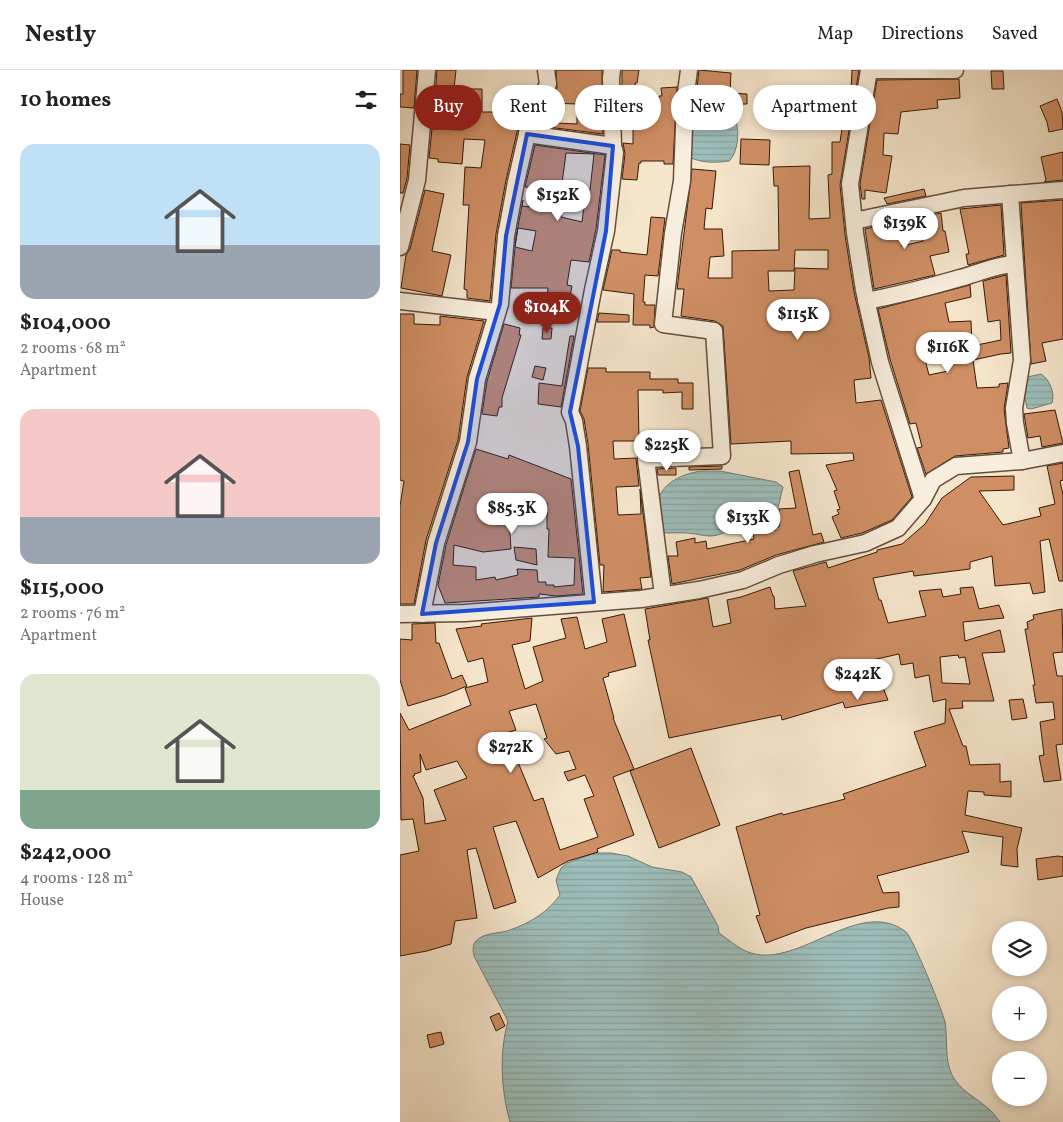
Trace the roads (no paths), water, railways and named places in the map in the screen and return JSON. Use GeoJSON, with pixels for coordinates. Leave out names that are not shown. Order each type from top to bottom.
{"type":"FeatureCollection","features":[{"type":"Feature","properties":{"kind":"street"},"geometry":{"type":"LineString","coordinates":[[400,247],[417,180],[427,70]]}},
{"type":"Feature","properties":{"kind":"street"},"geometry":{"type":"LineString","coordinates":[[422,614],[436,544],[468,442],[477,379],[500,304],[506,236],[527,134],[548,84],[546,70]]}},
{"type":"Feature","properties":{"kind":"street"},"geometry":{"type":"LineString","coordinates":[[594,602],[578,446],[574,421],[570,412],[606,231],[616,153],[613,146],[612,70]]}},
{"type":"Feature","properties":{"kind":"street"},"geometry":{"type":"LineString","coordinates":[[663,595],[646,459],[722,456],[714,331],[663,324],[673,233],[682,181],[686,100],[690,70]]}},
{"type":"Feature","properties":{"kind":"street"},"geometry":{"type":"LineString","coordinates":[[923,499],[880,362],[866,301],[850,184],[869,70],[955,70]]}},
{"type":"Feature","properties":{"kind":"street"},"geometry":{"type":"LineString","coordinates":[[527,134],[613,146]]}},
{"type":"Feature","properties":{"kind":"street"},"geometry":{"type":"LineString","coordinates":[[854,221],[942,201],[1063,190]]}},
{"type":"Feature","properties":{"kind":"street"},"geometry":{"type":"LineString","coordinates":[[1010,194],[1022,360],[1014,408],[1022,461]]}},
{"type":"Feature","properties":{"kind":"street"},"geometry":{"type":"LineString","coordinates":[[866,301],[962,278],[995,266],[1015,264]]}},
{"type":"Feature","properties":{"kind":"street"},"geometry":{"type":"LineString","coordinates":[[400,301],[497,312]]}},
{"type":"Feature","properties":{"kind":"street"},"geometry":{"type":"LineString","coordinates":[[400,614],[465,613],[641,599],[699,590],[743,580],[788,562],[865,543],[898,528],[923,499],[933,480],[956,466],[1022,461],[1063,453]]}},
{"type":"Feature","properties":{"kind":"water"},"geometry":{"type":"Polygon","coordinates":[[[692,130],[738,130],[737,145],[729,161],[703,161],[689,157],[692,130]]]}},
{"type":"Feature","properties":{"kind":"water"},"geometry":{"type":"Polygon","coordinates":[[[1041,374],[1051,387],[1052,403],[1031,409],[1027,408],[1022,384],[1027,377],[1041,374]]]}},
{"type":"Feature","properties":{"kind":"water"},"geometry":{"type":"Polygon","coordinates":[[[702,471],[720,471],[776,482],[783,487],[776,516],[767,522],[748,529],[737,528],[717,535],[664,533],[658,509],[660,494],[669,484],[682,476],[702,471]]]}},
{"type":"Feature","properties":{"kind":"water"},"geometry":{"type":"Polygon","coordinates":[[[595,853],[628,856],[652,867],[682,872],[691,877],[718,926],[719,933],[747,952],[770,955],[789,951],[850,927],[869,922],[888,923],[906,932],[943,1015],[946,1029],[948,1062],[952,1075],[959,1086],[990,1110],[1000,1122],[510,1122],[502,1072],[503,1046],[508,1021],[474,956],[474,944],[483,936],[517,927],[544,912],[560,895],[556,880],[561,868],[567,863],[595,853]]]}}]}
